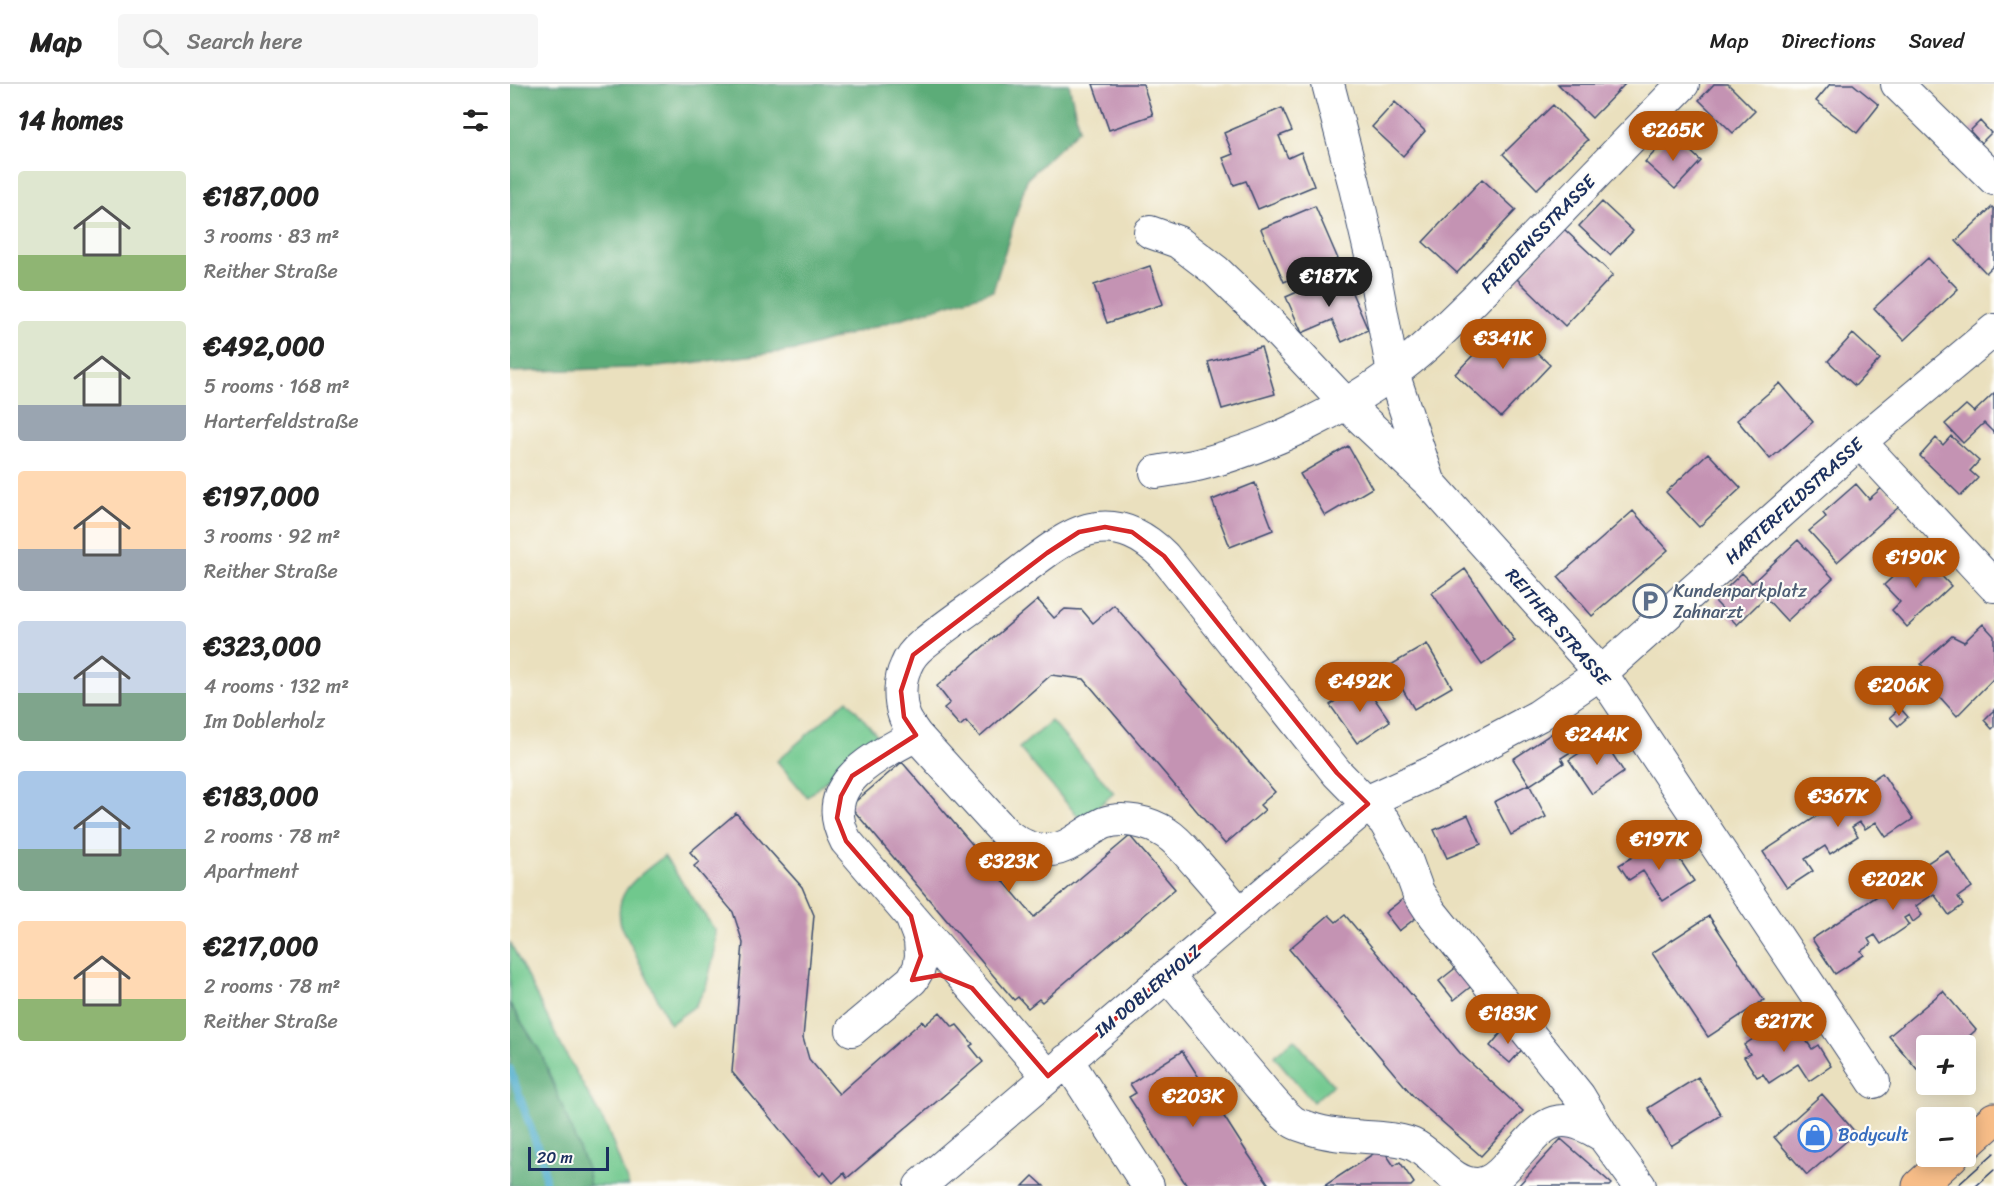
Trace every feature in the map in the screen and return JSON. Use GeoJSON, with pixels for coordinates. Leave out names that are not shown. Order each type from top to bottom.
{"type":"FeatureCollection","features":[{"type":"Feature","properties":{"kind":"main road"},"geometry":{"type":"LineString","coordinates":[[1976,1135],[1994,1119]]}},
{"type":"Feature","properties":{"kind":"main road"},"geometry":{"type":"LineString","coordinates":[[1919,1186],[1940,1167]]}},
{"type":"Feature","properties":{"kind":"street","name":"REITHER STRASSE"},"geometry":{"type":"LineString","coordinates":[[1328,84],[1372,260],[1394,373],[1429,482]]}},
{"type":"Feature","properties":{"kind":"street","name":"FRIEDENSSTRASSE"},"geometry":{"type":"LineString","coordinates":[[1156,472],[1205,464],[1281,437],[1345,403],[1394,373],[1475,299],[1683,84]]}},
{"type":"Feature","properties":{"kind":"street"},"geometry":{"type":"LineString","coordinates":[[1897,84],[1994,178]]}},
{"type":"Feature","properties":{"kind":"street","name":"REITHER STRASSE"},"geometry":{"type":"LineString","coordinates":[[1150,232],[1178,242],[1216,271],[1264,317],[1345,403],[1429,482],[1601,673],[1874,1082]]}},
{"type":"Feature","properties":{"kind":"street","name":"HARTERFELDSTRASSE"},"geometry":{"type":"LineString","coordinates":[[1372,800],[1439,769],[1538,716],[1601,673],[1860,442],[1994,330]]}},
{"type":"Feature","properties":{"kind":"street"},"geometry":{"type":"LineString","coordinates":[[1860,442],[1994,586]]}},
{"type":"Feature","properties":{"kind":"street"},"geometry":{"type":"LineString","coordinates":[[1240,914],[1177,841],[1151,825],[1121,820],[1107,822],[1070,844],[1045,851],[1031,850],[1018,844],[999,827],[916,735],[904,717],[901,691],[906,665],[922,645],[1079,532],[1105,527],[1122,529],[1144,538],[1164,556],[1337,773],[1372,800],[1406,859],[1418,892],[1431,912],[1579,1096],[1603,1136],[1640,1186]]}},
{"type":"Feature","properties":{"kind":"street"},"geometry":{"type":"LineString","coordinates":[[916,735],[865,764],[852,776],[841,796],[837,818],[846,841],[972,988],[1057,1068],[1148,1186]]}},
{"type":"Feature","properties":{"kind":"street","name":"IM DOBLERHOLZ"},"geometry":{"type":"LineString","coordinates":[[920,1186],[1372,800]]}},
{"type":"Feature","properties":{"kind":"street"},"geometry":{"type":"LineString","coordinates":[[852,1030],[912,980],[919,968],[920,940],[911,916]]}},
{"type":"Feature","properties":{"kind":"street"},"geometry":{"type":"LineString","coordinates":[[912,980],[940,975],[956,979],[972,988]]}},
{"type":"Feature","properties":{"kind":"street"},"geometry":{"type":"LineString","coordinates":[[1167,975],[1291,1121],[1324,1133],[1410,1143],[1424,1150],[1456,1178],[1477,1184],[1489,1182],[1501,1173],[1541,1130],[1554,1110],[1557,1098],[1557,1075],[1552,1063]]}},
{"type":"Feature","properties":{"kind":"street"},"geometry":{"type":"LineString","coordinates":[[1541,1130],[1562,1119],[1586,1125],[1603,1136]]}},
{"type":"Feature","properties":{"kind":"highlighted area"},"geometry":{"type":"Polygon","coordinates":[[[1105,527],[1132,532],[1164,556],[1337,773],[1368,804],[1048,1076],[972,988],[940,975],[912,980],[921,956],[911,916],[846,841],[837,818],[841,796],[852,776],[916,735],[904,717],[901,691],[913,655],[1047,553],[1079,532],[1105,527]]]}},
{"type":"Feature","properties":{"kind":"green space"},"geometry":{"type":"Polygon","coordinates":[[[510,84],[1069,84],[1079,129],[1027,179],[993,291],[797,350],[658,367],[510,372],[510,84]]]}},
{"type":"Feature","properties":{"kind":"green space"},"geometry":{"type":"Polygon","coordinates":[[[847,700],[878,736],[807,797],[777,761],[847,700]]]}},
{"type":"Feature","properties":{"kind":"green space"},"geometry":{"type":"Polygon","coordinates":[[[1051,721],[1114,793],[1082,821],[1019,748],[1051,721]]]}},
{"type":"Feature","properties":{"kind":"green space"},"geometry":{"type":"Polygon","coordinates":[[[664,856],[715,930],[715,951],[706,987],[695,1006],[670,1024],[621,925],[619,913],[624,893],[630,885],[664,856]]]}},
{"type":"Feature","properties":{"kind":"green space"},"geometry":{"type":"Polygon","coordinates":[[[510,942],[563,1049],[607,1128],[629,1186],[590,1186],[586,1169],[541,1053],[510,1004],[510,942]]]}},
{"type":"Feature","properties":{"kind":"green space"},"geometry":{"type":"Polygon","coordinates":[[[510,1004],[541,1053],[587,1169],[590,1186],[510,1186],[510,1004]]]}},
{"type":"Feature","properties":{"kind":"green space"},"geometry":{"type":"Polygon","coordinates":[[[1294,1039],[1333,1085],[1313,1102],[1274,1056],[1294,1039]]]}},
{"type":"Feature","properties":{"kind":"building"},"geometry":{"type":"Polygon","coordinates":[[[1093,84],[1143,84],[1153,115],[1109,130],[1093,84]]]}},
{"type":"Feature","properties":{"kind":"building"},"geometry":{"type":"Polygon","coordinates":[[[1558,84],[1625,84],[1592,118],[1558,84]]]}},
{"type":"Feature","properties":{"kind":"building"},"geometry":{"type":"Polygon","coordinates":[[[1714,84],[1728,84],[1755,111],[1733,133],[1699,100],[1714,84]]]}},
{"type":"Feature","properties":{"kind":"building"},"geometry":{"type":"Polygon","coordinates":[[[1830,84],[1853,84],[1879,105],[1857,133],[1816,101],[1830,84]]]}},
{"type":"Feature","properties":{"kind":"building"},"geometry":{"type":"Polygon","coordinates":[[[1395,102],[1425,131],[1403,156],[1372,127],[1395,102]]]}},
{"type":"Feature","properties":{"kind":"building"},"geometry":{"type":"Polygon","coordinates":[[[1553,105],[1588,140],[1537,189],[1503,154],[1553,105]]]}},
{"type":"Feature","properties":{"kind":"building"},"geometry":{"type":"Polygon","coordinates":[[[1282,108],[1292,131],[1279,136],[1288,158],[1301,152],[1314,186],[1258,209],[1246,181],[1234,185],[1223,158],[1233,154],[1224,133],[1282,108]]]}},
{"type":"Feature","properties":{"kind":"building"},"geometry":{"type":"Polygon","coordinates":[[[1980,121],[1991,133],[1981,143],[1970,131],[1980,121]]]}},
{"type":"Feature","properties":{"kind":"building"},"geometry":{"type":"Polygon","coordinates":[[[1672,134],[1701,161],[1675,189],[1645,162],[1672,134]]]}},
{"type":"Feature","properties":{"kind":"building"},"geometry":{"type":"Polygon","coordinates":[[[1482,179],[1516,210],[1457,273],[1423,242],[1482,179]]]}},
{"type":"Feature","properties":{"kind":"building"},"geometry":{"type":"Polygon","coordinates":[[[1602,202],[1633,231],[1610,255],[1579,226],[1602,202]]]}},
{"type":"Feature","properties":{"kind":"building"},"geometry":{"type":"Polygon","coordinates":[[[1315,206],[1338,259],[1284,282],[1261,229],[1315,206]]]}},
{"type":"Feature","properties":{"kind":"building"},"geometry":{"type":"Polygon","coordinates":[[[1992,207],[1994,209],[1994,265],[1986,273],[1956,241],[1992,207]]]}},
{"type":"Feature","properties":{"kind":"building"},"geometry":{"type":"Polygon","coordinates":[[[1564,229],[1613,275],[1565,326],[1517,279],[1564,229]]]}},
{"type":"Feature","properties":{"kind":"building"},"geometry":{"type":"Polygon","coordinates":[[[1928,258],[1958,289],[1904,340],[1874,308],[1928,258]]]}},
{"type":"Feature","properties":{"kind":"building"},"geometry":{"type":"Polygon","coordinates":[[[1150,266],[1163,304],[1107,323],[1094,285],[1150,266]]]}},
{"type":"Feature","properties":{"kind":"building"},"geometry":{"type":"Polygon","coordinates":[[[1343,272],[1368,330],[1342,342],[1332,320],[1302,333],[1286,297],[1343,272]]]}},
{"type":"Feature","properties":{"kind":"building"},"geometry":{"type":"Polygon","coordinates":[[[1505,322],[1550,365],[1501,417],[1455,374],[1505,322]]]}},
{"type":"Feature","properties":{"kind":"building"},"geometry":{"type":"Polygon","coordinates":[[[1853,334],[1880,359],[1855,386],[1828,361],[1853,334]]]}},
{"type":"Feature","properties":{"kind":"building"},"geometry":{"type":"Polygon","coordinates":[[[1261,347],[1275,394],[1222,409],[1208,362],[1261,347]]]}},
{"type":"Feature","properties":{"kind":"building"},"geometry":{"type":"Polygon","coordinates":[[[1780,383],[1813,422],[1770,459],[1737,420],[1780,383]]]}},
{"type":"Feature","properties":{"kind":"building"},"geometry":{"type":"Polygon","coordinates":[[[1994,393],[1994,433],[1984,423],[1963,443],[1945,424],[1966,405],[1974,412],[1994,393]]]}},
{"type":"Feature","properties":{"kind":"building"},"geometry":{"type":"Polygon","coordinates":[[[1951,436],[1979,461],[1970,471],[1978,478],[1961,496],[1920,456],[1936,438],[1943,445],[1951,436]]]}},
{"type":"Feature","properties":{"kind":"building"},"geometry":{"type":"Polygon","coordinates":[[[1348,446],[1372,488],[1325,516],[1300,474],[1348,446]]]}},
{"type":"Feature","properties":{"kind":"building"},"geometry":{"type":"Polygon","coordinates":[[[1708,453],[1741,488],[1699,527],[1666,492],[1708,453]]]}},
{"type":"Feature","properties":{"kind":"building"},"geometry":{"type":"Polygon","coordinates":[[[1255,483],[1273,530],[1230,547],[1212,500],[1255,483]]]}},
{"type":"Feature","properties":{"kind":"building"},"geometry":{"type":"Polygon","coordinates":[[[1856,484],[1869,499],[1883,487],[1900,506],[1837,562],[1809,531],[1826,517],[1823,513],[1856,484]]]}},
{"type":"Feature","properties":{"kind":"building"},"geometry":{"type":"Polygon","coordinates":[[[1633,511],[1668,550],[1592,616],[1558,577],[1633,511]]]}},
{"type":"Feature","properties":{"kind":"building"},"geometry":{"type":"Polygon","coordinates":[[[1798,540],[1833,578],[1787,621],[1765,597],[1737,625],[1714,600],[1742,573],[1752,583],[1798,540]]]}},
{"type":"Feature","properties":{"kind":"building"},"geometry":{"type":"Polygon","coordinates":[[[1919,552],[1951,586],[1907,627],[1892,610],[1900,602],[1884,585],[1919,552]]]}},
{"type":"Feature","properties":{"kind":"building"},"geometry":{"type":"Polygon","coordinates":[[[1465,569],[1515,641],[1482,665],[1432,593],[1465,569]]]}},
{"type":"Feature","properties":{"kind":"building"},"geometry":{"type":"Polygon","coordinates":[[[1038,600],[1054,618],[1065,609],[1082,610],[1093,623],[1114,605],[1275,792],[1260,805],[1265,810],[1225,844],[1084,679],[1051,675],[980,737],[966,721],[960,726],[944,708],[950,703],[937,686],[1038,600]]]}},
{"type":"Feature","properties":{"kind":"building"},"geometry":{"type":"Polygon","coordinates":[[[1983,624],[1994,636],[1994,678],[1957,716],[1938,695],[1941,692],[1927,677],[1930,674],[1921,664],[1952,636],[1964,642],[1983,624]]]}},
{"type":"Feature","properties":{"kind":"building"},"geometry":{"type":"Polygon","coordinates":[[[1427,644],[1452,687],[1414,709],[1389,666],[1427,644]]]}},
{"type":"Feature","properties":{"kind":"building"},"geometry":{"type":"Polygon","coordinates":[[[1363,682],[1390,721],[1357,743],[1330,705],[1363,682]]]}},
{"type":"Feature","properties":{"kind":"building"},"geometry":{"type":"Polygon","coordinates":[[[1900,708],[1908,717],[1898,726],[1890,717],[1900,708]]]}},
{"type":"Feature","properties":{"kind":"building"},"geometry":{"type":"Polygon","coordinates":[[[1994,710],[1994,727],[1992,729],[1984,720],[1994,710]]]}},
{"type":"Feature","properties":{"kind":"building"},"geometry":{"type":"Polygon","coordinates":[[[1566,724],[1580,746],[1561,758],[1564,763],[1530,785],[1513,759],[1566,724]]]}},
{"type":"Feature","properties":{"kind":"building"},"geometry":{"type":"Polygon","coordinates":[[[1602,738],[1624,772],[1592,794],[1569,760],[1602,738]]]}},
{"type":"Feature","properties":{"kind":"building"},"geometry":{"type":"Polygon","coordinates":[[[902,762],[1034,917],[1130,836],[1175,889],[1042,1002],[1039,999],[1028,1008],[1018,997],[1014,1000],[850,806],[902,762]]]}},
{"type":"Feature","properties":{"kind":"building"},"geometry":{"type":"Polygon","coordinates":[[[1882,773],[1913,819],[1886,837],[1876,822],[1865,829],[1860,822],[1852,827],[1858,836],[1830,854],[1825,846],[1805,859],[1813,871],[1787,888],[1763,852],[1882,773]]]}},
{"type":"Feature","properties":{"kind":"building"},"geometry":{"type":"Polygon","coordinates":[[[1529,784],[1546,817],[1511,835],[1494,802],[1529,784]]]}},
{"type":"Feature","properties":{"kind":"building"},"geometry":{"type":"Polygon","coordinates":[[[736,813],[802,887],[814,915],[803,1038],[809,1059],[839,1094],[922,1021],[925,1025],[940,1012],[953,1027],[957,1025],[973,1044],[970,1046],[983,1062],[847,1178],[844,1173],[833,1183],[824,1172],[820,1176],[806,1161],[732,1072],[743,943],[733,912],[694,866],[699,862],[690,852],[736,813]]]}},
{"type":"Feature","properties":{"kind":"building"},"geometry":{"type":"Polygon","coordinates":[[[1468,815],[1481,844],[1447,858],[1434,830],[1468,815]]]}},
{"type":"Feature","properties":{"kind":"building"},"geometry":{"type":"Polygon","coordinates":[[[1671,846],[1694,881],[1663,901],[1643,871],[1629,880],[1619,865],[1647,848],[1656,849],[1659,853],[1671,846]]]}},
{"type":"Feature","properties":{"kind":"building"},"geometry":{"type":"Polygon","coordinates":[[[1947,850],[1972,887],[1958,897],[1963,905],[1949,915],[1934,894],[1916,906],[1922,915],[1913,922],[1909,915],[1904,918],[1909,925],[1881,944],[1875,935],[1868,939],[1871,944],[1861,951],[1864,955],[1835,974],[1812,939],[1947,850]]]}},
{"type":"Feature","properties":{"kind":"building"},"geometry":{"type":"Polygon","coordinates":[[[1404,898],[1418,916],[1399,931],[1385,913],[1404,898]]]}},
{"type":"Feature","properties":{"kind":"building"},"geometry":{"type":"Polygon","coordinates":[[[1329,915],[1336,922],[1345,915],[1460,1053],[1523,1111],[1481,1156],[1414,1097],[1289,949],[1329,915]]]}},
{"type":"Feature","properties":{"kind":"building"},"geometry":{"type":"Polygon","coordinates":[[[1709,916],[1764,1000],[1708,1037],[1652,953],[1709,916]]]}},
{"type":"Feature","properties":{"kind":"building"},"geometry":{"type":"Polygon","coordinates":[[[1458,966],[1473,985],[1454,1000],[1439,981],[1458,966]]]}},
{"type":"Feature","properties":{"kind":"building"},"geometry":{"type":"Polygon","coordinates":[[[1943,991],[1976,1030],[1970,1035],[1916,1035],[1916,1068],[1889,1036],[1943,991]]]}},
{"type":"Feature","properties":{"kind":"building"},"geometry":{"type":"Polygon","coordinates":[[[1789,1015],[1812,1049],[1818,1045],[1831,1066],[1809,1081],[1798,1064],[1769,1083],[1763,1074],[1757,1077],[1744,1057],[1750,1054],[1744,1045],[1789,1015]]]}},
{"type":"Feature","properties":{"kind":"building"},"geometry":{"type":"Polygon","coordinates":[[[1506,1027],[1526,1045],[1510,1063],[1490,1046],[1506,1027]]]}},
{"type":"Feature","properties":{"kind":"building"},"geometry":{"type":"Polygon","coordinates":[[[1182,1051],[1270,1186],[1187,1186],[1129,1097],[1136,1093],[1130,1084],[1182,1051]]]}},
{"type":"Feature","properties":{"kind":"building"},"geometry":{"type":"Polygon","coordinates":[[[1698,1077],[1721,1115],[1671,1146],[1648,1108],[1698,1077]]]}},
{"type":"Feature","properties":{"kind":"building","name":"Bodycult"},"geometry":{"type":"Polygon","coordinates":[[[1822,1094],[1856,1133],[1807,1175],[1774,1137],[1822,1094]]]}},
{"type":"Feature","properties":{"kind":"building"},"geometry":{"type":"Polygon","coordinates":[[[1561,1139],[1612,1184],[1610,1186],[1518,1186],[1561,1139]]]}},
{"type":"Feature","properties":{"kind":"building"},"geometry":{"type":"Polygon","coordinates":[[[1382,1148],[1394,1166],[1400,1162],[1414,1183],[1411,1186],[1324,1186],[1382,1148]]]}},
{"type":"Feature","properties":{"kind":"building"},"geometry":{"type":"Polygon","coordinates":[[[1033,1176],[1044,1186],[1023,1186],[1033,1176]]]}},
{"type":"Feature","properties":{"kind":"waterway"},"geometry":{"type":"LineString","coordinates":[[510,1069],[543,1163],[546,1186]]}},
{"type":"Feature","properties":{"kind":"tram line"},"geometry":{"type":"LineString","coordinates":[[1957,1186],[1994,1153]]}},
{"type":"Feature","properties":{"kind":"tram line"},"geometry":{"type":"LineString","coordinates":[[1976,1186],[1994,1170]]}},
{"type":"Feature","properties":{"kind":"place","name":"Kundenparkplatz Zahnarzt"},"geometry":{"type":"Point","coordinates":[1650,601]}},
{"type":"Feature","properties":{"kind":"place","name":"Bodycult"},"geometry":{"type":"Point","coordinates":[1815,1135]}}]}
